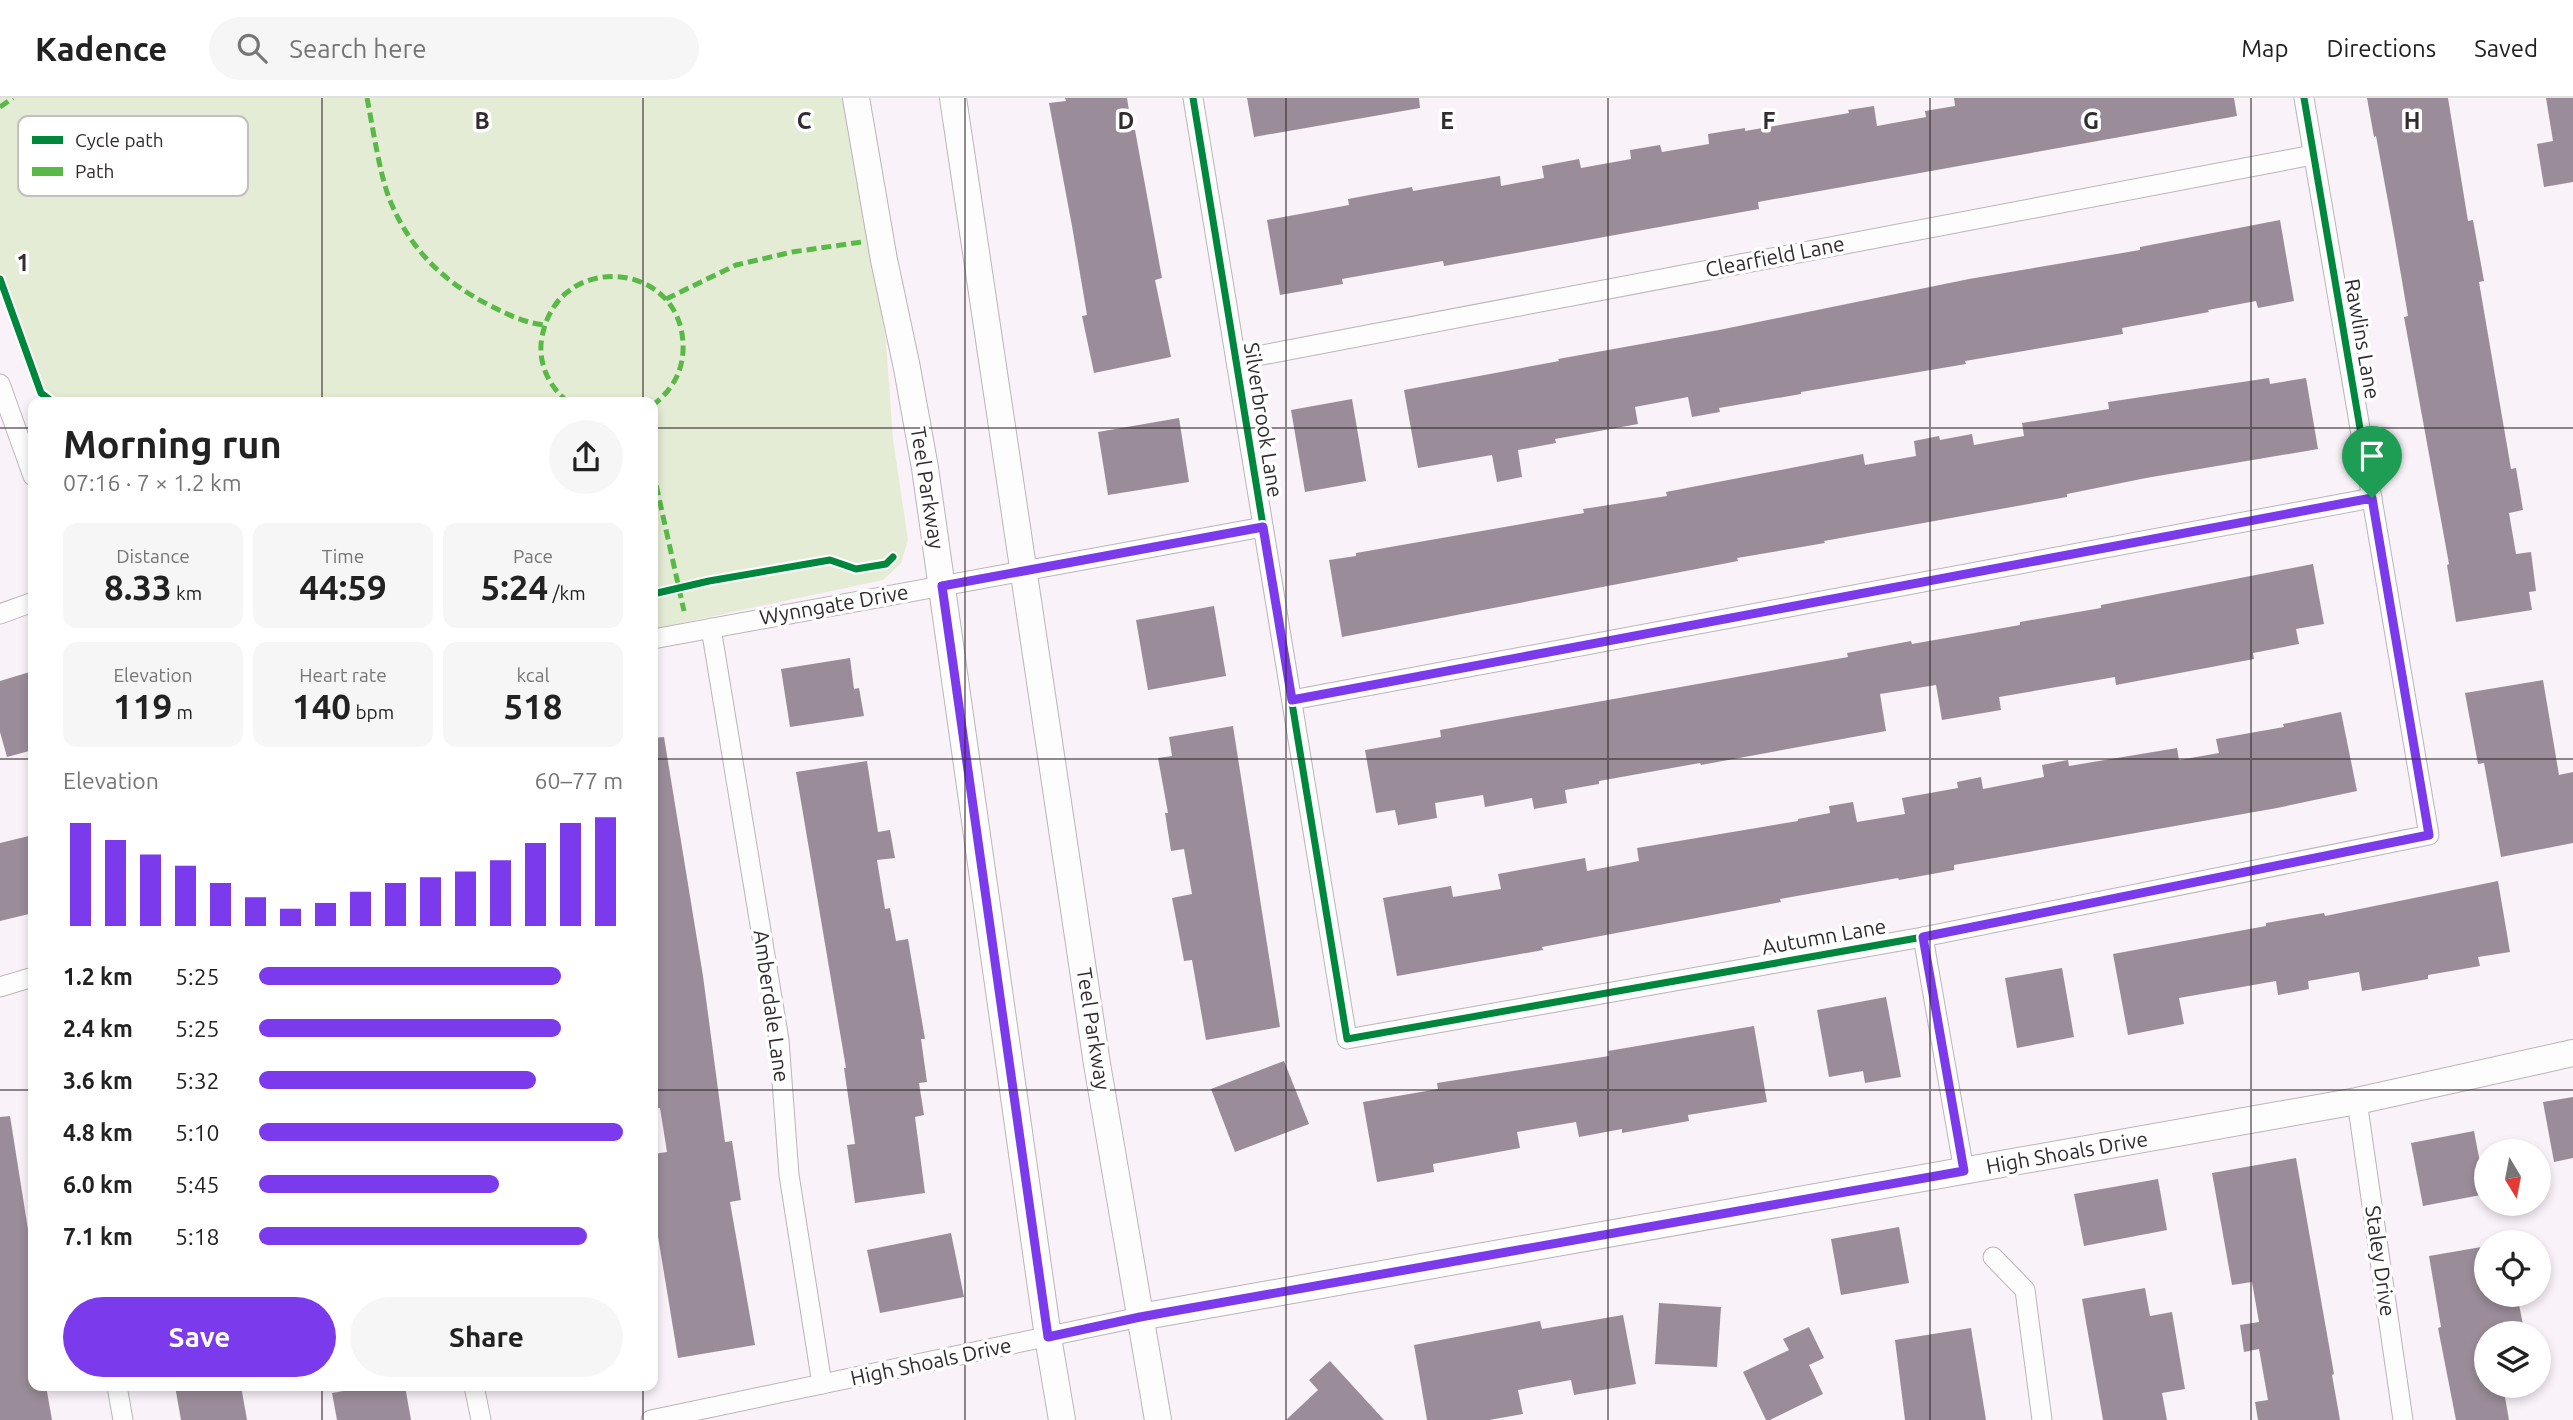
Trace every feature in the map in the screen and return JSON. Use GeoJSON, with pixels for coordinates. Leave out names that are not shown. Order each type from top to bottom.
{"type":"FeatureCollection","features":[{"type":"Feature","properties":{"kind":"main road","name":"Teel Parkway"},"geometry":{"type":"LineString","coordinates":[[856,98],[884,260],[923,455],[1062,1420]]}},
{"type":"Feature","properties":{"kind":"main road","name":"Teel Parkway"},"geometry":{"type":"LineString","coordinates":[[953,98],[1097,1064],[1157,1420]]}},
{"type":"Feature","properties":{"kind":"main road","name":"High Shoals Drive"},"geometry":{"type":"LineString","coordinates":[[1140,1317],[2357,1101],[2573,1053]]}},
{"type":"Feature","properties":{"kind":"street","name":"Silverbrook Lane"},"geometry":{"type":"LineString","coordinates":[[1193,98],[1348,1039]]}},
{"type":"Feature","properties":{"kind":"street","name":"Rawlins Lane"},"geometry":{"type":"LineString","coordinates":[[2304,98],[2429,835]]}},
{"type":"Feature","properties":{"kind":"street","name":"Clearfield Lane"},"geometry":{"type":"LineString","coordinates":[[1236,360],[2313,155]]}},
{"type":"Feature","properties":{"kind":"street"},"geometry":{"type":"LineString","coordinates":[[0,384],[28,462]]}},
{"type":"Feature","properties":{"kind":"street"},"geometry":{"type":"LineString","coordinates":[[1292,700],[2372,498]]}},
{"type":"Feature","properties":{"kind":"street","name":"Wynngate Drive"},"geometry":{"type":"LineString","coordinates":[[658,638],[1263,527]]}},
{"type":"Feature","properties":{"kind":"street"},"geometry":{"type":"LineString","coordinates":[[0,614],[28,604]]}},
{"type":"Feature","properties":{"kind":"street","name":"Amberdale Lane"},"geometry":{"type":"LineString","coordinates":[[711,628],[779,1040],[789,1175],[822,1384]]}},
{"type":"Feature","properties":{"kind":"street","name":"Autumn Lane"},"geometry":{"type":"LineString","coordinates":[[1348,1039],[1923,937],[2429,835]]}},
{"type":"Feature","properties":{"kind":"street"},"geometry":{"type":"LineString","coordinates":[[1923,937],[1964,1171]]}},
{"type":"Feature","properties":{"kind":"street"},"geometry":{"type":"LineString","coordinates":[[0,986],[28,978]]}},
{"type":"Feature","properties":{"kind":"street","name":"Staley Drive"},"geometry":{"type":"LineString","coordinates":[[2357,1101],[2403,1420]]}},
{"type":"Feature","properties":{"kind":"street"},"geometry":{"type":"LineString","coordinates":[[1993,1257],[2025,1290],[2042,1420]]}},
{"type":"Feature","properties":{"kind":"street","name":"High Shoals Drive"},"geometry":{"type":"LineString","coordinates":[[651,1420],[1140,1317]]}},
{"type":"Feature","properties":{"kind":"street"},"geometry":{"type":"LineString","coordinates":[[118,1391],[122,1420]]}},
{"type":"Feature","properties":{"kind":"street"},"geometry":{"type":"LineString","coordinates":[[475,1391],[481,1420]]}},
{"type":"Feature","properties":{"kind":"green space"},"geometry":{"type":"Polygon","coordinates":[[[0,98],[847,98],[886,342],[893,439],[908,540],[901,563],[883,580],[658,628],[658,397],[38,397],[0,290],[0,98]]]}},
{"type":"Feature","properties":{"kind":"building"},"geometry":{"type":"Polygon","coordinates":[[[1065,98],[1127,98],[1162,278],[1155,280],[1171,357],[1094,373],[1082,316],[1087,315],[1049,103],[1066,101],[1065,98]]]}},
{"type":"Feature","properties":{"kind":"building"},"geometry":{"type":"Polygon","coordinates":[[[1247,98],[1419,98],[1420,108],[1254,137],[1247,98]]]}},
{"type":"Feature","properties":{"kind":"building"},"geometry":{"type":"Polygon","coordinates":[[[1954,98],[2234,98],[2237,116],[1758,202],[1759,209],[1444,266],[1443,261],[1342,279],[1343,284],[1280,295],[1267,220],[1349,205],[1348,199],[1412,187],[1413,191],[1500,176],[1501,186],[1544,178],[1542,166],[1579,159],[1581,168],[1631,159],[1630,150],[1660,145],[1662,152],[1709,144],[1708,134],[1745,128],[1745,131],[1849,113],[1848,110],[1874,106],[1877,126],[1926,117],[1925,111],[1955,106],[1954,98]]]}},
{"type":"Feature","properties":{"kind":"building"},"geometry":{"type":"Polygon","coordinates":[[[2367,98],[2448,98],[2468,221],[2473,220],[2484,281],[2479,282],[2511,469],[2516,468],[2523,510],[2509,513],[2516,554],[2531,552],[2536,591],[2529,592],[2532,610],[2456,622],[2447,565],[2449,564],[2404,317],[2408,316],[2367,98]]]}},
{"type":"Feature","properties":{"kind":"building"},"geometry":{"type":"Polygon","coordinates":[[[2546,98],[2573,98],[2573,182],[2544,187],[2537,144],[2553,141],[2546,98]]]}},
{"type":"Feature","properties":{"kind":"building"},"geometry":{"type":"Polygon","coordinates":[[[2280,220],[2294,301],[2258,308],[2256,301],[2208,310],[2209,312],[2122,328],[2123,334],[1801,392],[1719,408],[1720,412],[1692,417],[1688,397],[1635,407],[1638,424],[1555,439],[1556,443],[1518,450],[1522,477],[1497,482],[1492,455],[1418,468],[1404,390],[1969,279],[2140,250],[2140,247],[2280,220]]]}},
{"type":"Feature","properties":{"kind":"building"},"geometry":{"type":"Polygon","coordinates":[[[2269,378],[2270,384],[2306,378],[2318,449],[2146,478],[2067,494],[2067,497],[1824,541],[1825,543],[1737,558],[1738,561],[1342,637],[1329,560],[1584,513],[1583,509],[1667,496],[1666,492],[1863,454],[1865,465],[1916,456],[1914,441],[1939,436],[1940,440],[1972,434],[1974,445],[2024,436],[2022,423],[2109,409],[2108,402],[2269,378]]]}},
{"type":"Feature","properties":{"kind":"building"},"geometry":{"type":"Polygon","coordinates":[[[1352,399],[1366,481],[1305,492],[1291,410],[1352,399]]]}},
{"type":"Feature","properties":{"kind":"building"},"geometry":{"type":"Polygon","coordinates":[[[1179,418],[1189,482],[1108,495],[1098,432],[1179,418]]]}},
{"type":"Feature","properties":{"kind":"building"},"geometry":{"type":"Polygon","coordinates":[[[2313,564],[2324,624],[2296,629],[2299,644],[2253,653],[2254,659],[2116,685],[2115,677],[1999,697],[2001,710],[1942,720],[1936,685],[1880,694],[1886,731],[1599,781],[1599,784],[1565,790],[1567,803],[1534,809],[1532,798],[1485,807],[1483,795],[1435,803],[1437,818],[1398,825],[1395,810],[1376,813],[1365,750],[1441,737],[1440,730],[1848,657],[1847,653],[1911,641],[1912,644],[2020,625],[2020,622],[2101,608],[2101,605],[2313,564]]]}},
{"type":"Feature","properties":{"kind":"building"},"geometry":{"type":"Polygon","coordinates":[[[1214,606],[1226,676],[1148,690],[1136,620],[1214,606]]]}},
{"type":"Feature","properties":{"kind":"building"},"geometry":{"type":"Polygon","coordinates":[[[850,658],[854,689],[859,688],[864,716],[790,727],[781,669],[850,658]]]}},
{"type":"Feature","properties":{"kind":"building"},"geometry":{"type":"Polygon","coordinates":[[[28,673],[28,751],[7,757],[0,732],[0,681],[28,673]]]}},
{"type":"Feature","properties":{"kind":"building"},"geometry":{"type":"Polygon","coordinates":[[[2543,680],[2559,775],[2573,772],[2573,843],[2501,857],[2484,763],[2478,764],[2465,693],[2543,680]]]}},
{"type":"Feature","properties":{"kind":"building"},"geometry":{"type":"Polygon","coordinates":[[[2341,712],[2357,791],[2277,808],[1954,865],[1954,870],[1780,899],[1781,902],[1542,947],[1543,950],[1397,976],[1383,898],[1451,886],[1453,897],[1501,889],[1498,874],[1585,858],[1587,871],[1639,861],[1637,848],[1798,821],[1830,813],[1829,806],[1853,802],[1857,822],[1905,814],[1902,798],[1958,788],[1957,782],[1981,777],[1983,789],[2044,777],[2042,765],[2068,760],[2069,766],[2177,748],[2179,760],[2219,753],[2216,739],[2284,727],[2283,724],[2341,712]]]}},
{"type":"Feature","properties":{"kind":"building"},"geometry":{"type":"Polygon","coordinates":[[[1233,726],[1280,1027],[1206,1040],[1192,960],[1184,961],[1172,898],[1192,894],[1184,849],[1171,851],[1165,813],[1168,813],[1158,758],[1172,756],[1169,737],[1233,726]]]}},
{"type":"Feature","properties":{"kind":"building"},"geometry":{"type":"Polygon","coordinates":[[[664,737],[703,976],[725,1142],[732,1141],[741,1200],[730,1202],[755,1345],[678,1358],[658,1236],[658,1153],[667,1152],[658,1108],[658,738],[664,737]]]}},
{"type":"Feature","properties":{"kind":"building"},"geometry":{"type":"Polygon","coordinates":[[[867,761],[878,832],[890,830],[895,858],[877,860],[885,909],[890,908],[896,941],[908,939],[925,1039],[921,1039],[927,1082],[919,1083],[924,1115],[915,1117],[925,1193],[855,1203],[847,1145],[855,1144],[846,1068],[796,772],[867,761]]]}},
{"type":"Feature","properties":{"kind":"building"},"geometry":{"type":"Polygon","coordinates":[[[28,836],[28,914],[0,921],[0,843],[28,836]]]}},
{"type":"Feature","properties":{"kind":"building"},"geometry":{"type":"Polygon","coordinates":[[[2498,881],[2510,952],[2478,957],[2480,966],[2362,991],[2359,972],[2308,981],[2309,989],[2278,995],[2276,981],[2179,998],[2184,1024],[2128,1035],[2113,954],[2266,926],[2266,923],[2324,913],[2325,916],[2498,881]]]}},
{"type":"Feature","properties":{"kind":"building"},"geometry":{"type":"Polygon","coordinates":[[[2062,968],[2074,1037],[2017,1048],[2005,978],[2062,968]]]}},
{"type":"Feature","properties":{"kind":"building"},"geometry":{"type":"Polygon","coordinates":[[[1886,997],[1901,1077],[1865,1083],[1863,1071],[1829,1077],[1817,1010],[1886,997]]]}},
{"type":"Feature","properties":{"kind":"building"},"geometry":{"type":"Polygon","coordinates":[[[1754,1026],[1767,1102],[1688,1115],[1689,1121],[1622,1133],[1622,1129],[1579,1137],[1576,1122],[1517,1132],[1520,1148],[1433,1164],[1434,1172],[1377,1182],[1363,1102],[1438,1089],[1437,1083],[1609,1056],[1608,1051],[1754,1026]]]}},
{"type":"Feature","properties":{"kind":"building"},"geometry":{"type":"Polygon","coordinates":[[[1284,1061],[1309,1124],[1235,1152],[1211,1089],[1284,1061]]]}},
{"type":"Feature","properties":{"kind":"building"},"geometry":{"type":"Polygon","coordinates":[[[2573,1097],[2573,1158],[2554,1162],[2552,1139],[2550,1139],[2543,1102],[2573,1097]]]}},
{"type":"Feature","properties":{"kind":"building"},"geometry":{"type":"Polygon","coordinates":[[[10,1116],[28,1229],[28,1391],[47,1391],[52,1420],[0,1420],[0,1117],[10,1116]]]}},
{"type":"Feature","properties":{"kind":"building"},"geometry":{"type":"Polygon","coordinates":[[[2474,1131],[2474,1196],[2423,1206],[2411,1143],[2474,1131]]]}},
{"type":"Feature","properties":{"kind":"building"},"geometry":{"type":"Polygon","coordinates":[[[2296,1158],[2340,1420],[2258,1420],[2255,1402],[2268,1400],[2259,1349],[2244,1352],[2240,1325],[2259,1322],[2252,1282],[2232,1285],[2212,1173],[2296,1158]]]}},
{"type":"Feature","properties":{"kind":"building"},"geometry":{"type":"Polygon","coordinates":[[[2158,1179],[2167,1230],[2084,1246],[2074,1194],[2158,1179]]]}},
{"type":"Feature","properties":{"kind":"building"},"geometry":{"type":"Polygon","coordinates":[[[1899,1227],[1909,1283],[1841,1295],[1831,1239],[1899,1227]]]}},
{"type":"Feature","properties":{"kind":"building"},"geometry":{"type":"Polygon","coordinates":[[[951,1233],[964,1297],[880,1313],[867,1250],[951,1233]]]}},
{"type":"Feature","properties":{"kind":"building"},"geometry":{"type":"Polygon","coordinates":[[[2474,1248],[2474,1307],[2519,1307],[2522,1321],[2474,1321],[2474,1398],[2505,1398],[2509,1420],[2456,1420],[2438,1328],[2441,1327],[2429,1256],[2474,1248]]]}},
{"type":"Feature","properties":{"kind":"building"},"geometry":{"type":"Polygon","coordinates":[[[2145,1288],[2150,1316],[2172,1312],[2185,1389],[2162,1393],[2167,1420],[2103,1420],[2082,1299],[2145,1288]]]}},
{"type":"Feature","properties":{"kind":"building"},"geometry":{"type":"Polygon","coordinates":[[[1659,1303],[1721,1307],[1717,1367],[1655,1364],[1659,1303]]]}},
{"type":"Feature","properties":{"kind":"building"},"geometry":{"type":"Polygon","coordinates":[[[1623,1315],[1636,1384],[1574,1395],[1571,1380],[1518,1390],[1523,1414],[1489,1420],[1427,1420],[1414,1345],[1540,1321],[1542,1329],[1623,1315]]]}},
{"type":"Feature","properties":{"kind":"building"},"geometry":{"type":"Polygon","coordinates":[[[1809,1327],[1824,1358],[1809,1365],[1823,1394],[1766,1420],[1743,1372],[1789,1350],[1783,1339],[1809,1327]]]}},
{"type":"Feature","properties":{"kind":"building"},"geometry":{"type":"Polygon","coordinates":[[[1971,1328],[1986,1420],[1905,1420],[1895,1340],[1971,1328]]]}},
{"type":"Feature","properties":{"kind":"building"},"geometry":{"type":"Polygon","coordinates":[[[1330,1361],[1384,1420],[1286,1420],[1318,1390],[1309,1380],[1330,1361]]]}},
{"type":"Feature","properties":{"kind":"building"},"geometry":{"type":"Polygon","coordinates":[[[176,1391],[242,1391],[247,1420],[181,1420],[176,1391]]]}},
{"type":"Feature","properties":{"kind":"building"},"geometry":{"type":"Polygon","coordinates":[[[406,1391],[411,1420],[337,1420],[332,1393],[406,1391]]]}},
{"type":"Feature","properties":{"kind":"marked path"},"geometry":{"type":"LineString","coordinates":[[0,107],[13,98]]}},
{"type":"Feature","properties":{"kind":"marked path"},"geometry":{"type":"LineString","coordinates":[[367,98],[385,187],[397,216],[417,247],[442,274],[472,296],[516,318],[544,325]]}},
{"type":"Feature","properties":{"kind":"marked path"},"geometry":{"type":"LineString","coordinates":[[666,299],[736,265],[792,252],[862,242]]}},
{"type":"Feature","properties":{"kind":"marked path"},"geometry":{"type":"LineString","coordinates":[[562,397],[550,381],[541,356],[542,337],[553,308],[571,289],[595,279],[620,277],[644,284],[665,298],[679,321],[683,351],[678,375],[658,400]]}},
{"type":"Feature","properties":{"kind":"marked path"},"geometry":{"type":"LineString","coordinates":[[658,494],[684,611]]}},
{"type":"Feature","properties":{"kind":"cycle path"},"geometry":{"type":"LineString","coordinates":[[1193,98],[1347,1039],[1923,937],[2429,835],[2304,98]]}},
{"type":"Feature","properties":{"kind":"cycle path"},"geometry":{"type":"LineString","coordinates":[[0,279],[41,393],[46,397]]}},
{"type":"Feature","properties":{"kind":"cycle path"},"geometry":{"type":"LineString","coordinates":[[658,593],[830,560],[856,569],[886,564],[893,557]]}},
{"type":"Feature","properties":{"kind":"route"},"geometry":{"type":"LineString","coordinates":[[2372,498],[2429,835],[1923,937],[1964,1171],[1140,1317],[1048,1337],[942,586],[1263,527],[1292,700],[2372,498]]}}]}
